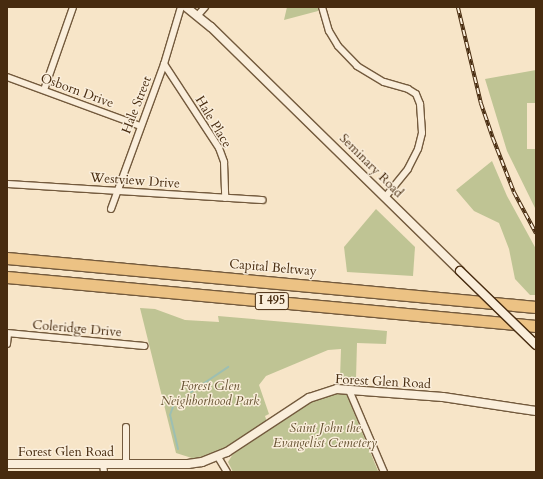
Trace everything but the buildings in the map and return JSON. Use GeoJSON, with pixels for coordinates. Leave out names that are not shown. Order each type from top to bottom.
{"type":"FeatureCollection","features":[{"type":"Feature","properties":{"kind":"highway","name":"Capital Beltway"},"geometry":{"type":"LineString","coordinates":[[7,258],[536,307]]}},
{"type":"Feature","properties":{"kind":"highway","name":"I 495"},"geometry":{"type":"LineString","coordinates":[[7,277],[536,326]]}},
{"type":"Feature","properties":{"kind":"main road","name":"Seminary Road"},"geometry":{"type":"LineString","coordinates":[[186,7],[198,15],[536,345]]}},
{"type":"Feature","properties":{"kind":"main road","name":"Forest Glen Road"},"geometry":{"type":"LineString","coordinates":[[7,464],[104,468],[126,464],[188,464],[218,457],[309,398],[328,390],[349,390],[443,398],[536,411]]}},
{"type":"Feature","properties":{"kind":"street"},"geometry":{"type":"LineString","coordinates":[[44,90],[73,7]]}},
{"type":"Feature","properties":{"kind":"street","name":"Hale Street"},"geometry":{"type":"LineString","coordinates":[[111,209],[140,126],[164,64],[181,7]]}},
{"type":"Feature","properties":{"kind":"street"},"geometry":{"type":"LineString","coordinates":[[198,15],[205,7]]}},
{"type":"Feature","properties":{"kind":"street"},"geometry":{"type":"LineString","coordinates":[[322,7],[329,31],[338,46],[358,66],[384,82],[416,94],[420,104],[422,121],[418,149],[408,169],[385,197]]}},
{"type":"Feature","properties":{"kind":"street","name":"Hale Place"},"geometry":{"type":"LineString","coordinates":[[164,64],[219,148],[224,162],[225,198]]}},
{"type":"Feature","properties":{"kind":"street","name":"Osborn Drive"},"geometry":{"type":"LineString","coordinates":[[7,77],[140,126]]}},
{"type":"Feature","properties":{"kind":"street","name":"Westview Drive"},"geometry":{"type":"LineString","coordinates":[[7,184],[262,200]]}},
{"type":"Feature","properties":{"kind":"street"},"geometry":{"type":"LineString","coordinates":[[7,344],[8,333]]}},
{"type":"Feature","properties":{"kind":"street","name":"Coleridge Drive"},"geometry":{"type":"LineString","coordinates":[[8,333],[144,346]]}},
{"type":"Feature","properties":{"kind":"street"},"geometry":{"type":"LineString","coordinates":[[349,390],[384,472]]}},
{"type":"Feature","properties":{"kind":"street"},"geometry":{"type":"LineString","coordinates":[[126,427],[126,464]]}},
{"type":"Feature","properties":{"kind":"street"},"geometry":{"type":"LineString","coordinates":[[218,457],[228,472]]}},
{"type":"Feature","properties":{"kind":"green space"},"geometry":{"type":"Polygon","coordinates":[[[287,7],[318,7],[318,11],[284,20],[287,7]]]}},
{"type":"Feature","properties":{"kind":"green space"},"geometry":{"type":"Polygon","coordinates":[[[536,70],[536,103],[527,103],[527,149],[536,149],[536,210],[507,151],[485,79],[536,70]]]}},
{"type":"Feature","properties":{"kind":"green space"},"geometry":{"type":"Polygon","coordinates":[[[492,161],[507,196],[536,249],[536,295],[530,295],[515,279],[509,249],[499,223],[474,211],[456,190],[492,161]]]}},
{"type":"Feature","properties":{"kind":"green space"},"geometry":{"type":"Polygon","coordinates":[[[376,209],[415,247],[413,276],[347,272],[344,247],[376,209]]]}},
{"type":"Feature","properties":{"kind":"green space","name":"Forest Glen Neighborhood Park"},"geometry":{"type":"Polygon","coordinates":[[[140,308],[155,309],[185,320],[219,322],[218,316],[387,331],[386,344],[357,343],[356,379],[340,378],[341,349],[328,350],[266,376],[259,385],[269,414],[265,416],[267,422],[229,446],[195,459],[176,453],[140,308]]]}},
{"type":"Feature","properties":{"kind":"green space","name":"Saint John the Evangelist Cemetery"},"geometry":{"type":"Polygon","coordinates":[[[346,393],[378,471],[233,472],[228,462],[233,454],[313,401],[329,395],[346,393]]]}},
{"type":"Feature","properties":{"kind":"waterway"},"geometry":{"type":"LineString","coordinates":[[191,392],[228,367]]}},
{"type":"Feature","properties":{"kind":"waterway"},"geometry":{"type":"LineString","coordinates":[[178,449],[170,415],[175,401],[180,399]]}},
{"type":"Feature","properties":{"kind":"railway"},"geometry":{"type":"LineString","coordinates":[[458,7],[481,103],[493,138],[514,192],[536,233]]}}]}
